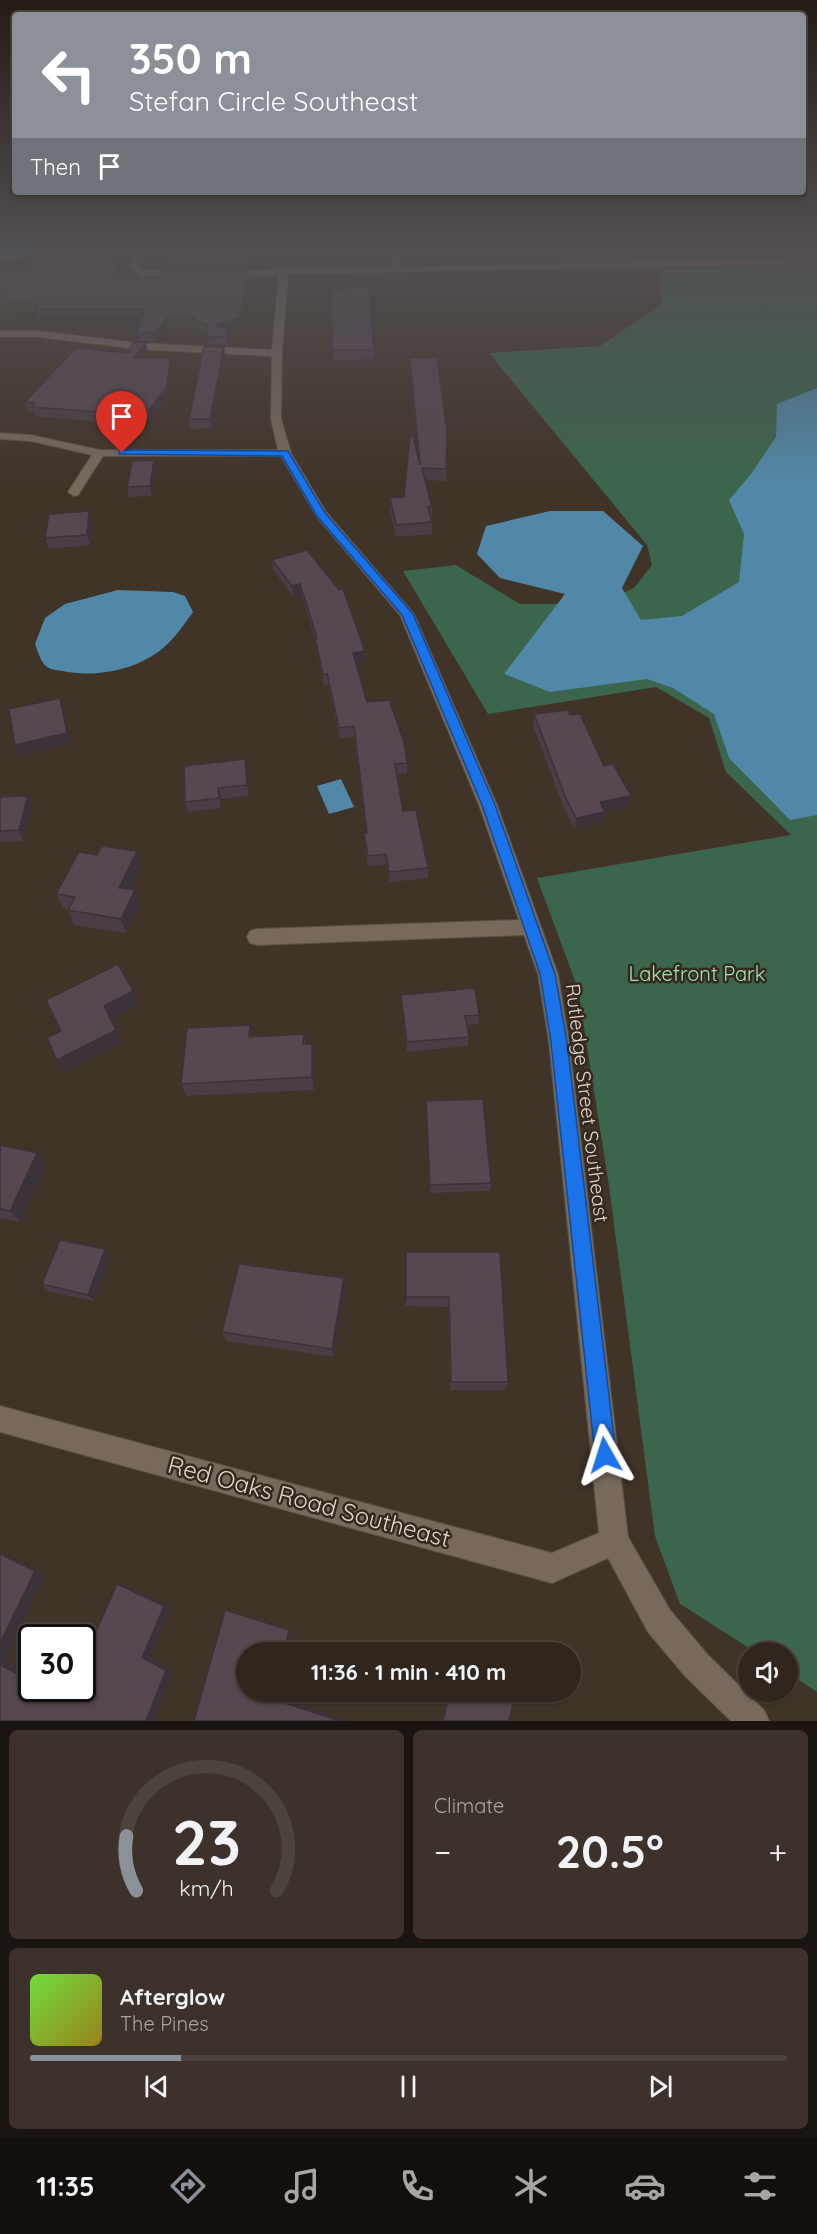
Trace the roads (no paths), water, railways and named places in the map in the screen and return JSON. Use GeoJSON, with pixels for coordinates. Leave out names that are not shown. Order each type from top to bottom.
{"type":"FeatureCollection","features":[{"type":"Feature","properties":{"kind":"street","name":"Rutledge Street Southeast"},"geometry":{"type":"LineString","coordinates":[[279,326],[276,419],[285,453],[321,514],[407,614],[488,805],[548,974],[559,1042],[614,1541]]}},
{"type":"Feature","properties":{"kind":"street"},"geometry":{"type":"LineString","coordinates":[[0,334],[39,334],[137,346],[277,353]]}},
{"type":"Feature","properties":{"kind":"street"},"geometry":{"type":"LineString","coordinates":[[0,436],[31,438],[99,453],[285,453]]}},
{"type":"Feature","properties":{"kind":"street"},"geometry":{"type":"LineString","coordinates":[[74,492],[99,453]]}},
{"type":"Feature","properties":{"kind":"street"},"geometry":{"type":"LineString","coordinates":[[257,936],[531,927]]}},
{"type":"Feature","properties":{"kind":"street","name":"Red Oaks Road Southeast"},"geometry":{"type":"LineString","coordinates":[[0,1419],[552,1568],[614,1541]]}},
{"type":"Feature","properties":{"kind":"street"},"geometry":{"type":"LineString","coordinates":[[614,1541],[659,1621],[696,1665],[753,1721]]}},
{"type":"Feature","properties":{"kind":"water"},"geometry":{"type":"Polygon","coordinates":[[[817,388],[817,815],[790,820],[729,758],[714,714],[673,688],[647,679],[550,692],[504,674],[565,594],[500,578],[477,554],[486,526],[550,511],[603,511],[643,546],[622,588],[641,620],[682,616],[739,582],[744,534],[729,500],[751,474],[776,437],[777,404],[817,388]]]}},
{"type":"Feature","properties":{"kind":"water"},"geometry":{"type":"Polygon","coordinates":[[[118,590],[173,592],[185,596],[193,612],[170,642],[152,656],[131,666],[108,672],[73,673],[50,669],[46,666],[35,644],[45,618],[65,604],[118,590]]]}},
{"type":"Feature","properties":{"kind":"water"},"geometry":{"type":"Polygon","coordinates":[[[341,779],[354,807],[329,814],[317,786],[341,779]]]}},
{"type":"Feature","properties":{"kind":"park label","name":"Lakefront Park"},"geometry":{"type":"Point","coordinates":[697,974]}}]}
